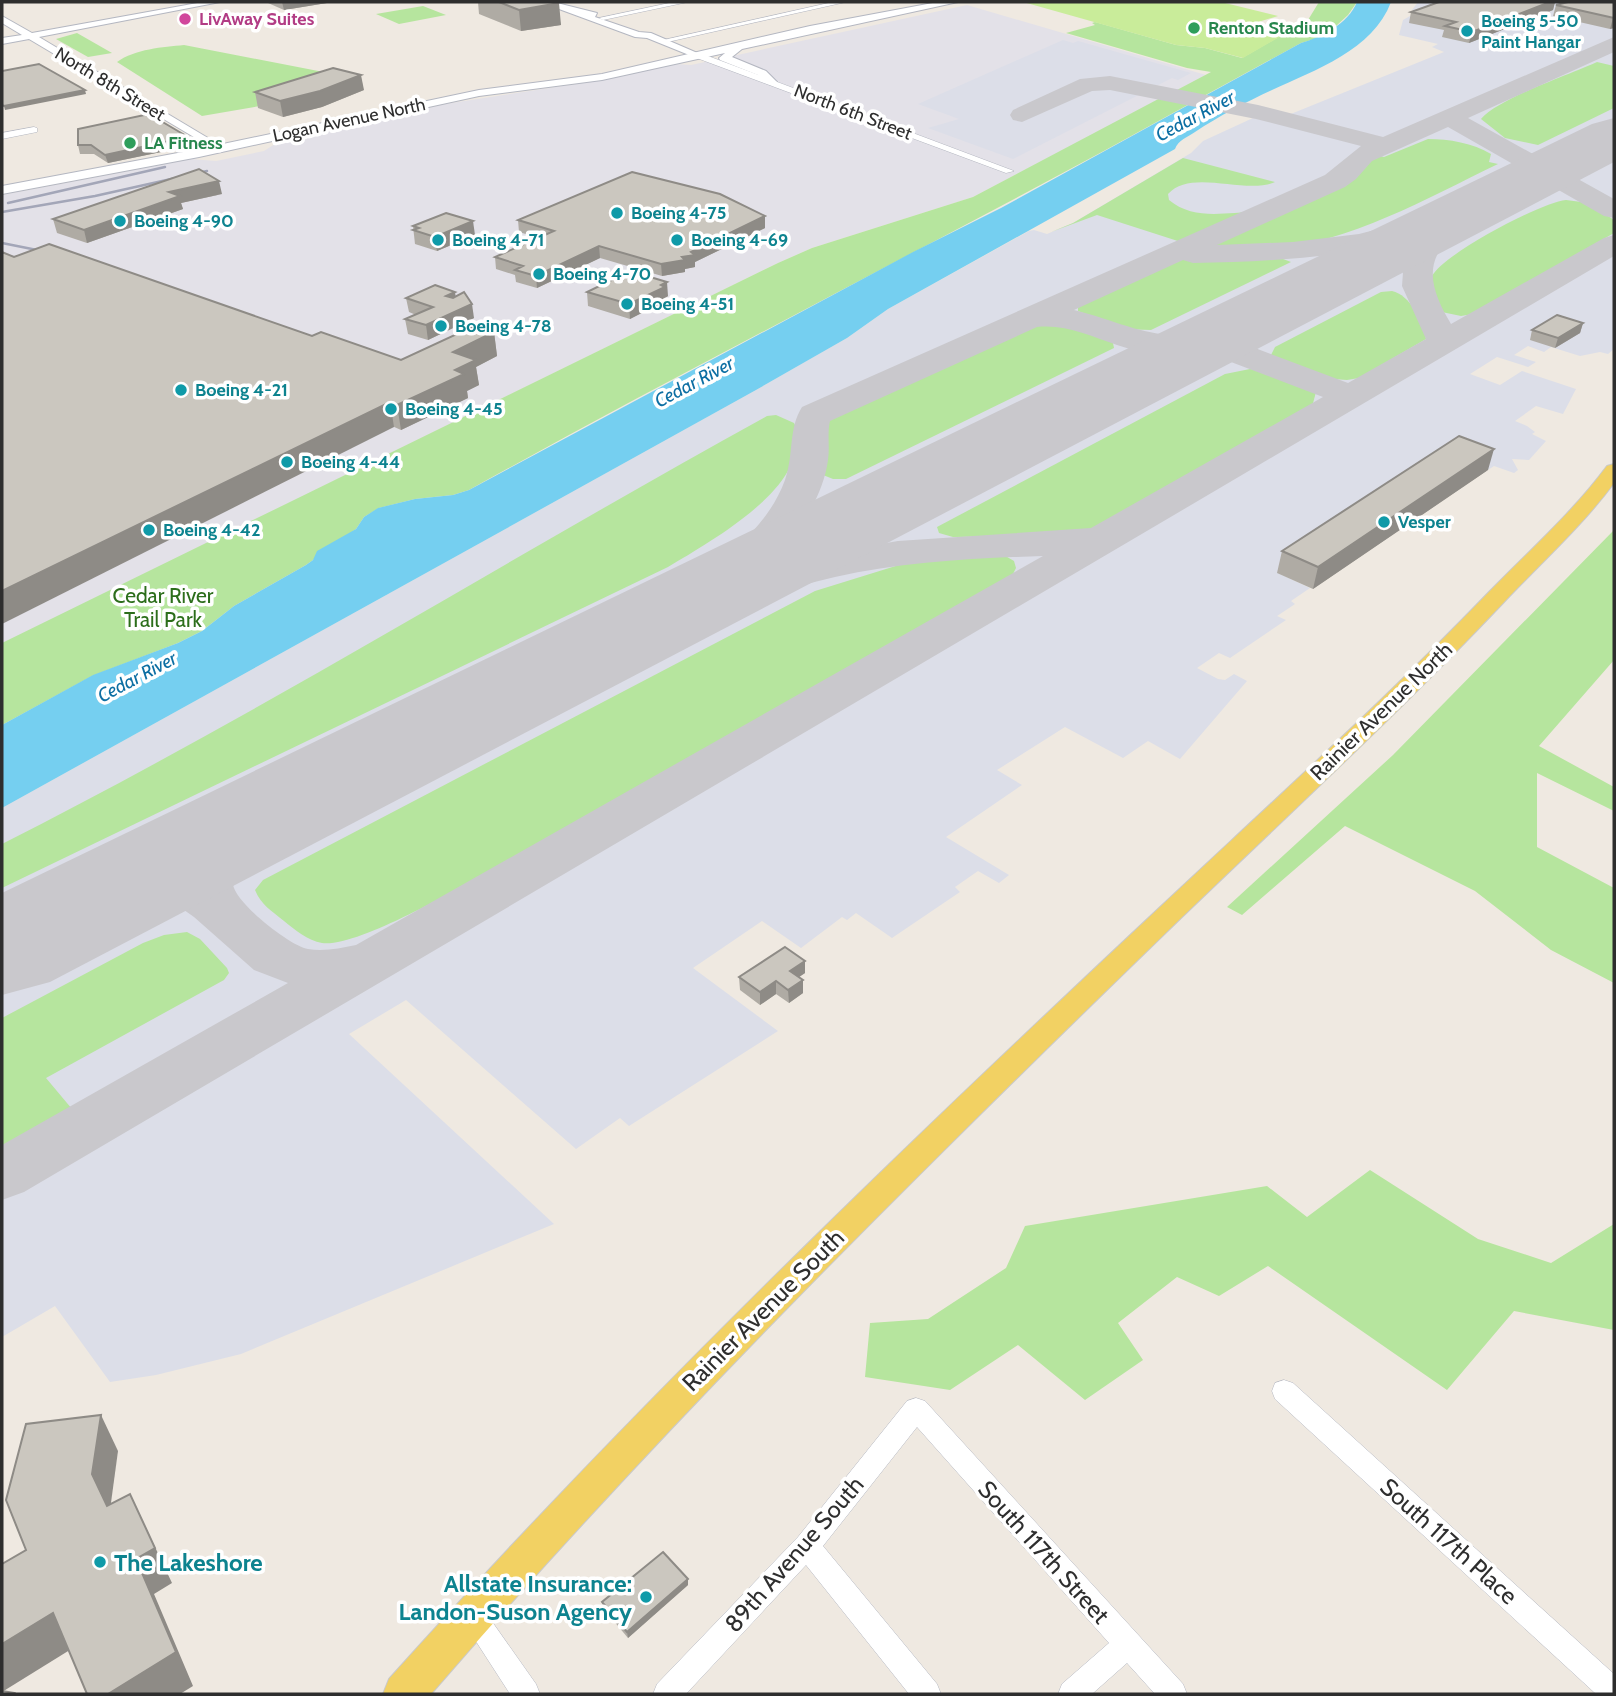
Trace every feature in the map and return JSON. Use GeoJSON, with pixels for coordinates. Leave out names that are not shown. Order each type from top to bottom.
{"type":"FeatureCollection","features":[{"type":"Feature","properties":{"kind":"main road","name":"Logan Avenue North"},"geometry":{"type":"LineString","coordinates":[[2,191],[219,149],[467,95],[596,78],[825,27],[953,2]]}},
{"type":"Feature","properties":{"kind":"main road","name":"Logan Avenue North"},"geometry":{"type":"LineString","coordinates":[[697,55],[825,27]]}},
{"type":"Feature","properties":{"kind":"main road"},"geometry":{"type":"LineString","coordinates":[[742,47],[724,58],[762,73],[771,82]]}},
{"type":"Feature","properties":{"kind":"main road","name":"Rainier Avenue North"},"geometry":{"type":"LineString","coordinates":[[1139,943],[1470,626],[1546,545],[1595,498],[1614,470]]}},
{"type":"Feature","properties":{"kind":"main road","name":"Rainier Avenue South"},"geometry":{"type":"LineString","coordinates":[[404,1694],[472,1615],[662,1411],[1060,1017],[1139,943]]}},
{"type":"Feature","properties":{"kind":"street"},"geometry":{"type":"LineString","coordinates":[[117,21],[216,2]]}},
{"type":"Feature","properties":{"kind":"street"},"geometry":{"type":"LineString","coordinates":[[2,41],[233,2]]}},
{"type":"Feature","properties":{"kind":"street"},"geometry":{"type":"LineString","coordinates":[[544,2],[557,3],[580,12],[580,15],[598,19],[684,2]]}},
{"type":"Feature","properties":{"kind":"street"},"geometry":{"type":"LineString","coordinates":[[663,41],[842,2]]}},
{"type":"Feature","properties":{"kind":"street","name":"North 8th Street"},"geometry":{"type":"LineString","coordinates":[[2,19],[219,149]]}},
{"type":"Feature","properties":{"kind":"street","name":"North 6th Street"},"geometry":{"type":"LineString","coordinates":[[598,19],[1009,171]]}},
{"type":"Feature","properties":{"kind":"street","name":"North 6th Street"},"geometry":{"type":"LineString","coordinates":[[638,35],[636,37],[680,54],[697,55]]}},
{"type":"Feature","properties":{"kind":"street"},"geometry":{"type":"LineString","coordinates":[[2,136],[34,130]]}},
{"type":"Feature","properties":{"kind":"street","name":"South 117th Place"},"geometry":{"type":"LineString","coordinates":[[1284,1391],[1614,1692]]}},
{"type":"Feature","properties":{"kind":"street","name":"89th Avenue South"},"geometry":{"type":"LineString","coordinates":[[667,1694],[807,1546],[916,1409]]}},
{"type":"Feature","properties":{"kind":"street","name":"South 117th Street"},"geometry":{"type":"LineString","coordinates":[[916,1409],[1173,1694]]}},
{"type":"Feature","properties":{"kind":"street"},"geometry":{"type":"LineString","coordinates":[[807,1546],[926,1694]]}},
{"type":"Feature","properties":{"kind":"street"},"geometry":{"type":"LineString","coordinates":[[472,1615],[526,1694]]}},
{"type":"Feature","properties":{"kind":"street"},"geometry":{"type":"LineString","coordinates":[[1072,1694],[1128,1644]]}},
{"type":"Feature","properties":{"kind":"shaded area"},"geometry":{"type":"Polygon","coordinates":[[[1418,2],[1614,2],[1614,349],[1608,354],[1600,352],[1580,356],[1551,347],[1544,352],[1528,346],[1514,355],[1536,362],[1528,367],[1497,357],[1470,374],[1500,385],[1522,371],[1576,389],[1563,414],[1536,406],[1515,421],[1527,426],[1535,432],[1532,434],[1546,441],[1529,460],[1512,459],[1518,470],[1514,473],[1494,466],[1488,470],[1454,458],[1278,573],[1310,588],[1291,601],[1295,604],[1277,616],[1286,620],[1230,658],[1219,653],[1197,668],[1218,679],[1225,680],[1234,674],[1247,681],[1180,759],[1148,741],[1123,758],[1065,727],[997,770],[1022,785],[946,837],[1009,875],[999,883],[978,871],[955,887],[960,892],[892,938],[856,913],[847,920],[842,917],[801,948],[762,921],[693,968],[778,1031],[629,1126],[620,1118],[576,1149],[406,1000],[349,1034],[554,1224],[241,1354],[156,1375],[110,1382],[55,1306],[2,1337],[2,808],[756,390],[847,338],[888,309],[1029,231],[1047,234],[1073,223],[1191,153],[1203,141],[1253,118],[1271,122],[1444,52],[1432,47],[1438,44],[1399,35],[1403,20],[1417,12],[1412,10],[1418,2]]]}},
{"type":"Feature","properties":{"kind":"shaded area"},"geometry":{"type":"Polygon","coordinates":[[[967,5],[1206,75],[973,197],[812,248],[778,263],[2,644],[2,195],[191,159],[216,161],[264,151],[278,142],[445,104],[602,80],[676,64],[691,65],[967,5]]]}},
{"type":"Feature","properties":{"kind":"shaded area"},"geometry":{"type":"Polygon","coordinates":[[[1063,40],[1073,43],[1078,41],[1191,73],[1178,80],[1172,78],[1013,159],[928,128],[959,119],[918,104],[1063,40]]]}},
{"type":"Feature","properties":{"kind":"green space","name":"Renton Stadium"},"geometry":{"type":"Polygon","coordinates":[[[1023,2],[1221,2],[1278,16],[1255,23],[1288,32],[1243,58],[1205,48],[1176,45],[1023,2]]]}},
{"type":"Feature","properties":{"kind":"green space"},"geometry":{"type":"Polygon","coordinates":[[[1319,2],[1357,2],[1348,15],[1325,36],[1301,43],[1202,97],[1175,91],[1211,72],[1187,68],[1066,33],[1095,25],[1092,23],[1095,22],[1176,45],[1205,48],[1242,58],[1308,20],[1319,2]]]}},
{"type":"Feature","properties":{"kind":"green space"},"geometry":{"type":"Polygon","coordinates":[[[423,6],[446,15],[399,24],[376,14],[423,6]]]}},
{"type":"Feature","properties":{"kind":"green space"},"geometry":{"type":"Polygon","coordinates":[[[77,33],[112,53],[88,57],[56,39],[77,33]]]}},
{"type":"Feature","properties":{"kind":"green space"},"geometry":{"type":"Polygon","coordinates":[[[184,45],[344,76],[277,103],[202,116],[117,62],[141,51],[184,45]]]}},
{"type":"Feature","properties":{"kind":"green space"},"geometry":{"type":"Polygon","coordinates":[[[1597,62],[1614,66],[1614,108],[1538,145],[1505,138],[1481,119],[1518,95],[1597,62]]]}},
{"type":"Feature","properties":{"kind":"green space","name":"Cedar River Trail Park"},"geometry":{"type":"Polygon","coordinates":[[[1164,96],[1193,102],[469,490],[379,508],[364,517],[356,529],[306,565],[234,606],[202,631],[92,676],[2,725],[2,643],[778,263],[812,248],[973,197],[1164,96]]]}},
{"type":"Feature","properties":{"kind":"green space"},"geometry":{"type":"Polygon","coordinates":[[[1428,139],[1469,144],[1491,154],[1489,162],[1498,164],[1393,215],[1320,241],[1244,251],[1205,247],[1207,243],[1336,186],[1376,155],[1384,157],[1428,139]]]}},
{"type":"Feature","properties":{"kind":"green space"},"geometry":{"type":"Polygon","coordinates":[[[1183,158],[1275,182],[1249,186],[1204,182],[1178,187],[1168,194],[1169,200],[1189,211],[1210,214],[1255,212],[1184,243],[1097,215],[1051,232],[1073,223],[1183,158]]]}},
{"type":"Feature","properties":{"kind":"green space"},"geometry":{"type":"Polygon","coordinates":[[[1566,200],[1589,203],[1614,220],[1614,233],[1473,314],[1461,316],[1437,311],[1428,289],[1432,276],[1440,266],[1494,230],[1536,210],[1566,200]]]}},
{"type":"Feature","properties":{"kind":"green space"},"geometry":{"type":"Polygon","coordinates":[[[1275,256],[1291,262],[1151,330],[1122,329],[1078,311],[1078,301],[1170,260],[1275,256]]]}},
{"type":"Feature","properties":{"kind":"green space"},"geometry":{"type":"Polygon","coordinates":[[[1381,292],[1399,293],[1415,310],[1426,339],[1359,378],[1320,378],[1282,364],[1271,355],[1275,347],[1381,292]]]}},
{"type":"Feature","properties":{"kind":"green space"},"geometry":{"type":"Polygon","coordinates":[[[1043,319],[1070,322],[1095,331],[1112,338],[1114,348],[846,479],[833,479],[823,475],[825,417],[833,410],[1043,319]]]}},
{"type":"Feature","properties":{"kind":"green space"},"geometry":{"type":"Polygon","coordinates":[[[1250,369],[1285,376],[1309,387],[1316,392],[1312,407],[1084,535],[953,537],[939,533],[937,527],[1225,374],[1250,369]]]}},
{"type":"Feature","properties":{"kind":"green space"},"geometry":{"type":"Polygon","coordinates":[[[776,415],[794,423],[797,429],[790,467],[781,482],[753,510],[700,548],[668,567],[2,888],[2,844],[196,741],[671,469],[767,416],[776,415]]]}},
{"type":"Feature","properties":{"kind":"green space"},"geometry":{"type":"Polygon","coordinates":[[[1614,530],[1614,660],[1539,746],[1614,787],[1614,811],[1537,773],[1537,847],[1614,888],[1614,983],[1551,950],[1475,891],[1345,826],[1242,915],[1227,907],[1393,755],[1614,530]]]}},
{"type":"Feature","properties":{"kind":"green space"},"geometry":{"type":"Polygon","coordinates":[[[987,552],[1002,554],[1014,561],[1016,568],[1012,576],[486,874],[404,917],[357,937],[322,943],[292,928],[257,895],[255,890],[263,880],[815,591],[915,560],[987,552]]]}},
{"type":"Feature","properties":{"kind":"green space"},"geometry":{"type":"Polygon","coordinates":[[[187,932],[200,939],[227,968],[229,973],[224,980],[46,1078],[72,1109],[2,1149],[2,1018],[143,943],[164,935],[187,932]]]}},
{"type":"Feature","properties":{"kind":"green space"},"geometry":{"type":"Polygon","coordinates":[[[1370,1170],[1478,1239],[1551,1263],[1614,1224],[1614,1330],[1514,1311],[1447,1390],[1268,1266],[1219,1296],[1177,1277],[1118,1323],[1143,1360],[1085,1400],[1018,1345],[950,1390],[865,1377],[870,1323],[928,1319],[1006,1268],[1025,1226],[1267,1186],[1307,1217],[1370,1170]]]}},
{"type":"Feature","properties":{"kind":"water","name":"Cedar River"},"geometry":{"type":"Polygon","coordinates":[[[1357,2],[1391,2],[1371,33],[1341,56],[1223,115],[1178,143],[1175,149],[888,309],[847,338],[756,390],[2,808],[2,725],[93,675],[178,643],[202,631],[234,606],[306,565],[313,560],[317,551],[356,529],[364,517],[378,508],[469,490],[913,252],[1001,208],[1301,43],[1326,33],[1347,17],[1357,2]]]}},
{"type":"Feature","properties":{"kind":"building"},"geometry":{"type":"Polygon","coordinates":[[[499,2],[555,2],[559,3],[519,10],[499,2]]]}},
{"type":"Feature","properties":{"kind":"building"},"geometry":{"type":"Polygon","coordinates":[[[1439,2],[1550,2],[1472,32],[1445,26],[1456,22],[1411,12],[1439,2]]]}},
{"type":"Feature","properties":{"kind":"building"},"geometry":{"type":"Polygon","coordinates":[[[1568,2],[1614,2],[1614,18],[1556,5],[1568,2]]]}},
{"type":"Feature","properties":{"kind":"building"},"geometry":{"type":"Polygon","coordinates":[[[39,64],[85,90],[2,105],[2,71],[39,64]]]}},
{"type":"Feature","properties":{"kind":"building"},"geometry":{"type":"Polygon","coordinates":[[[333,68],[361,75],[320,91],[280,101],[255,92],[333,68]]]}},
{"type":"Feature","properties":{"kind":"building","name":"LA Fitness"},"geometry":{"type":"Polygon","coordinates":[[[149,114],[188,137],[105,155],[91,145],[78,145],[78,129],[149,114]]]}},
{"type":"Feature","properties":{"kind":"building"},"geometry":{"type":"Polygon","coordinates":[[[199,169],[219,181],[169,192],[180,196],[84,230],[53,219],[199,169]]]}},
{"type":"Feature","properties":{"kind":"building"},"geometry":{"type":"Polygon","coordinates":[[[632,172],[720,194],[765,216],[691,252],[695,255],[682,257],[685,260],[661,264],[599,246],[536,276],[515,270],[523,266],[495,257],[554,231],[518,220],[632,172]]]}},
{"type":"Feature","properties":{"kind":"building"},"geometry":{"type":"Polygon","coordinates":[[[446,213],[473,221],[435,237],[413,230],[419,228],[413,226],[446,213]]]}},
{"type":"Feature","properties":{"kind":"building"},"geometry":{"type":"Polygon","coordinates":[[[49,244],[312,336],[321,332],[401,360],[474,326],[494,332],[453,352],[476,360],[455,370],[464,374],[397,405],[390,402],[2,591],[2,252],[14,257],[49,244]]]}},
{"type":"Feature","properties":{"kind":"building"},"geometry":{"type":"Polygon","coordinates":[[[630,271],[667,282],[661,285],[665,287],[629,304],[587,292],[630,271]]]}},
{"type":"Feature","properties":{"kind":"building"},"geometry":{"type":"Polygon","coordinates":[[[435,285],[455,292],[446,296],[453,298],[464,292],[472,304],[426,325],[405,319],[433,307],[406,298],[435,285]]]}},
{"type":"Feature","properties":{"kind":"building"},"geometry":{"type":"Polygon","coordinates":[[[1557,315],[1583,323],[1558,338],[1532,330],[1557,315]]]}},
{"type":"Feature","properties":{"kind":"building"},"geometry":{"type":"Polygon","coordinates":[[[1459,436],[1494,449],[1318,567],[1282,551],[1459,436]]]}},
{"type":"Feature","properties":{"kind":"building"},"geometry":{"type":"Polygon","coordinates":[[[785,947],[805,961],[790,971],[803,980],[788,990],[776,981],[760,992],[739,977],[785,947]]]}},
{"type":"Feature","properties":{"kind":"building","name":"The Lakeshore"},"geometry":{"type":"Polygon","coordinates":[[[101,1415],[92,1474],[107,1506],[130,1494],[155,1548],[136,1559],[176,1652],[108,1694],[87,1694],[53,1613],[2,1644],[2,1564],[26,1550],[6,1500],[26,1424],[101,1415]]]}},
{"type":"Feature","properties":{"kind":"building","name":"Allstate Insurance: Landon-Suson Agency"},"geometry":{"type":"Polygon","coordinates":[[[663,1552],[688,1579],[627,1632],[602,1602],[663,1552]]]}},
{"type":"Feature","properties":{"kind":"taxiway"},"geometry":{"type":"LineString","coordinates":[[1455,114],[1614,44]]}},
{"type":"Feature","properties":{"kind":"taxiway"},"geometry":{"type":"LineString","coordinates":[[1022,115],[1088,84],[1110,83],[1258,112],[1386,145]]}},
{"type":"Feature","properties":{"kind":"taxiway"},"geometry":{"type":"LineString","coordinates":[[1386,145],[1455,114]]}},
{"type":"Feature","properties":{"kind":"taxiway"},"geometry":{"type":"LineString","coordinates":[[1455,114],[1453,118],[1458,122],[1614,210]]}},
{"type":"Feature","properties":{"kind":"taxiway"},"geometry":{"type":"LineString","coordinates":[[665,615],[746,560],[780,525],[793,505],[805,476],[810,457],[811,424],[815,415],[1335,181],[1347,173],[1363,155],[1386,145]]}},
{"type":"Feature","properties":{"kind":"taxiway"},"geometry":{"type":"LineString","coordinates":[[1193,254],[1293,251],[1359,243],[1456,218],[1426,246],[1416,272],[1423,300],[1442,335],[1442,341],[1437,346]]}},
{"type":"Feature","properties":{"kind":"taxiway"},"geometry":{"type":"LineString","coordinates":[[1351,396],[1614,244]]}},
{"type":"Feature","properties":{"kind":"taxiway"},"geometry":{"type":"LineString","coordinates":[[1031,318],[1046,316],[1074,319],[1159,346],[1185,346],[1212,341]]}},
{"type":"Feature","properties":{"kind":"taxiway"},"geometry":{"type":"LineString","coordinates":[[1242,325],[1231,339],[1236,350],[1243,355],[1351,396]]}},
{"type":"Feature","properties":{"kind":"taxiway"},"geometry":{"type":"LineString","coordinates":[[2,1175],[1351,396]]}},
{"type":"Feature","properties":{"kind":"taxiway"},"geometry":{"type":"LineString","coordinates":[[711,600],[773,580],[866,558],[962,547],[1091,540]]}},
{"type":"Feature","properties":{"kind":"taxiway"},"geometry":{"type":"LineString","coordinates":[[212,902],[208,892],[208,874],[216,857],[235,833]]}},
{"type":"Feature","properties":{"kind":"taxiway"},"geometry":{"type":"LineString","coordinates":[[113,893],[153,887],[183,889],[204,898],[260,947],[288,964],[319,970],[359,963]]}},
{"type":"Feature","properties":{"kind":"runway"},"geometry":{"type":"LineString","coordinates":[[2,949],[1614,137]]}},
{"type":"Feature","properties":{"kind":"railway"},"geometry":{"type":"LineString","coordinates":[[8,203],[165,167]]}},
{"type":"Feature","properties":{"kind":"railway"},"geometry":{"type":"LineString","coordinates":[[2,212],[95,196],[207,171]]}},
{"type":"Feature","properties":{"kind":"railway"},"geometry":{"type":"LineString","coordinates":[[2,243],[52,253]]}},
{"type":"Feature","properties":{"kind":"place","name":"LivAway Suites"},"geometry":{"type":"Point","coordinates":[185,19]}},
{"type":"Feature","properties":{"kind":"place","name":"Renton Stadium"},"geometry":{"type":"Point","coordinates":[1194,28]}},
{"type":"Feature","properties":{"kind":"place","name":"Boeing 5-50 Paint Hangar"},"geometry":{"type":"Point","coordinates":[1467,31]}},
{"type":"Feature","properties":{"kind":"place","name":"LA Fitness"},"geometry":{"type":"Point","coordinates":[130,143]}},
{"type":"Feature","properties":{"kind":"place","name":"Boeing 4-75"},"geometry":{"type":"Point","coordinates":[617,213]}},
{"type":"Feature","properties":{"kind":"place","name":"Boeing 4-90"},"geometry":{"type":"Point","coordinates":[120,221]}},
{"type":"Feature","properties":{"kind":"place","name":"Boeing 4-71"},"geometry":{"type":"Point","coordinates":[438,240]}},
{"type":"Feature","properties":{"kind":"place","name":"Boeing 4-69"},"geometry":{"type":"Point","coordinates":[677,240]}},
{"type":"Feature","properties":{"kind":"place","name":"Boeing 4-70"},"geometry":{"type":"Point","coordinates":[539,274]}},
{"type":"Feature","properties":{"kind":"place","name":"Boeing 4-51"},"geometry":{"type":"Point","coordinates":[627,304]}},
{"type":"Feature","properties":{"kind":"place","name":"Boeing 4-78"},"geometry":{"type":"Point","coordinates":[441,326]}},
{"type":"Feature","properties":{"kind":"place","name":"Boeing 4-21"},"geometry":{"type":"Point","coordinates":[181,390]}},
{"type":"Feature","properties":{"kind":"place","name":"Boeing 4-45"},"geometry":{"type":"Point","coordinates":[391,409]}},
{"type":"Feature","properties":{"kind":"place","name":"Boeing 4-44"},"geometry":{"type":"Point","coordinates":[287,462]}},
{"type":"Feature","properties":{"kind":"place","name":"Vesper"},"geometry":{"type":"Point","coordinates":[1384,522]}},
{"type":"Feature","properties":{"kind":"place","name":"Boeing 4-42"},"geometry":{"type":"Point","coordinates":[149,530]}},
{"type":"Feature","properties":{"kind":"place","name":"The Lakeshore"},"geometry":{"type":"Point","coordinates":[100,1562]}},
{"type":"Feature","properties":{"kind":"place","name":"Allstate Insurance: Landon-Suson Agency"},"geometry":{"type":"Point","coordinates":[646,1597]}}]}
